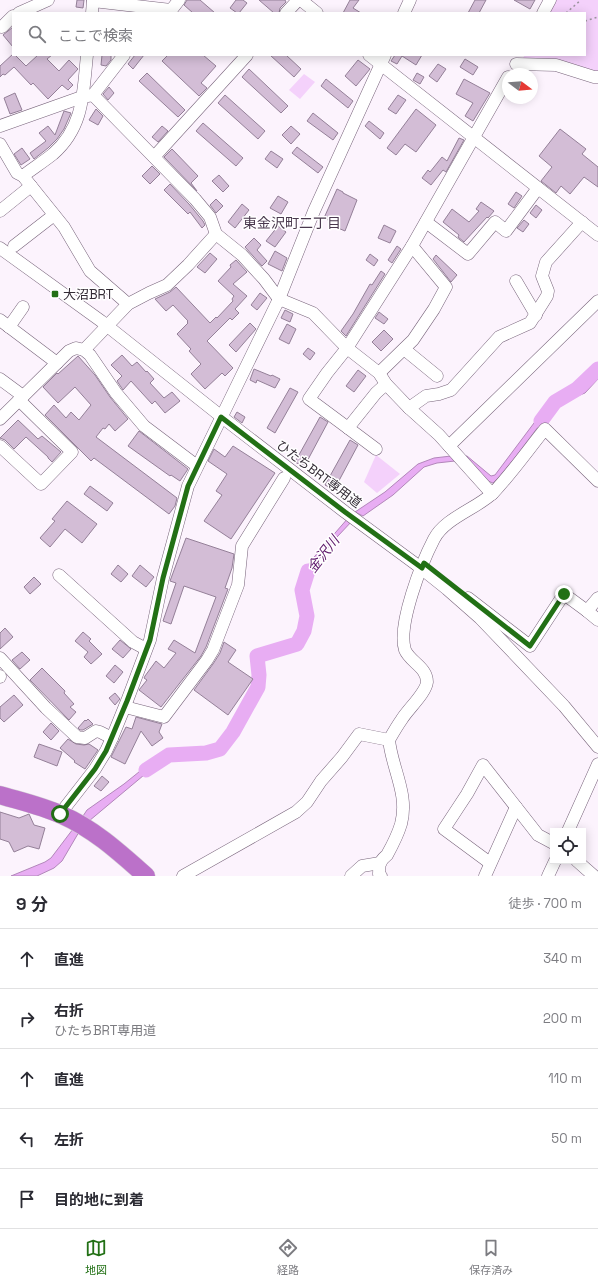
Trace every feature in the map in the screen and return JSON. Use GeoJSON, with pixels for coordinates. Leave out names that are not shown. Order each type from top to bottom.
{"type":"FeatureCollection","features":[{"type":"Feature","properties":{"kind":"highway"},"geometry":{"type":"LineString","coordinates":[[0,795],[60,814],[73,820],[107,842],[146,876]]}},
{"type":"Feature","properties":{"kind":"street"},"geometry":{"type":"LineString","coordinates":[[20,12],[48,0]]}},
{"type":"Feature","properties":{"kind":"street"},"geometry":{"type":"LineString","coordinates":[[287,12],[299,0],[316,12]]}},
{"type":"Feature","properties":{"kind":"street"},"geometry":{"type":"LineString","coordinates":[[404,12],[410,0]]}},
{"type":"Feature","properties":{"kind":"street"},"geometry":{"type":"LineString","coordinates":[[544,12],[550,0]]}},
{"type":"Feature","properties":{"kind":"street"},"geometry":{"type":"LineString","coordinates":[[93,5],[173,8]]}},
{"type":"Feature","properties":{"kind":"street"},"geometry":{"type":"LineString","coordinates":[[1,27],[12,17]]}},
{"type":"Feature","properties":{"kind":"street"},"geometry":{"type":"LineString","coordinates":[[22,176],[53,154],[69,136],[88,96],[102,83],[123,56]]}},
{"type":"Feature","properties":{"kind":"street"},"geometry":{"type":"LineString","coordinates":[[154,157],[246,56]]}},
{"type":"Feature","properties":{"kind":"street"},"geometry":{"type":"LineString","coordinates":[[372,56],[383,60],[474,138],[598,235]]}},
{"type":"Feature","properties":{"kind":"street"},"geometry":{"type":"LineString","coordinates":[[86,60],[102,83]]}},
{"type":"Feature","properties":{"kind":"street"},"geometry":{"type":"LineString","coordinates":[[86,60],[88,96],[154,157],[195,199],[210,217],[216,234],[242,255],[264,279],[279,299],[313,313],[347,348],[379,373],[386,384],[439,436],[489,490]]}},
{"type":"Feature","properties":{"kind":"street"},"geometry":{"type":"LineString","coordinates":[[60,814],[95,769],[112,738],[150,640],[163,578],[188,486],[279,299],[314,212],[383,60]]}},
{"type":"Feature","properties":{"kind":"street"},"geometry":{"type":"LineString","coordinates":[[515,64],[556,65],[598,77]]}},
{"type":"Feature","properties":{"kind":"street"},"geometry":{"type":"LineString","coordinates":[[376,449],[309,399],[347,348],[412,246],[502,88]]}},
{"type":"Feature","properties":{"kind":"street"},"geometry":{"type":"LineString","coordinates":[[0,126],[88,96]]}},
{"type":"Feature","properties":{"kind":"street"},"geometry":{"type":"LineString","coordinates":[[0,144],[17,173],[22,176],[31,186],[64,227],[90,271],[128,304]]}},
{"type":"Feature","properties":{"kind":"street"},"geometry":{"type":"LineString","coordinates":[[0,211],[31,186]]}},
{"type":"Feature","properties":{"kind":"street"},"geometry":{"type":"LineString","coordinates":[[426,222],[468,254],[495,222],[506,231],[538,188]]}},
{"type":"Feature","properties":{"kind":"street"},"geometry":{"type":"LineString","coordinates":[[14,246],[54,214]]}},
{"type":"Feature","properties":{"kind":"street"},"geometry":{"type":"LineString","coordinates":[[409,408],[426,396],[451,390],[499,337],[530,323],[547,296],[548,291],[542,276],[546,262],[582,222]]}},
{"type":"Feature","properties":{"kind":"street"},"geometry":{"type":"LineString","coordinates":[[84,350],[128,304],[167,285],[188,265],[216,234]]}},
{"type":"Feature","properties":{"kind":"street"},"geometry":{"type":"LineString","coordinates":[[379,373],[413,340],[434,309],[446,287],[412,246]]}},
{"type":"Feature","properties":{"kind":"street","name":"ひたちBRT専用道"},"geometry":{"type":"LineString","coordinates":[[0,248],[107,326],[221,417],[363,526],[423,566],[480,618],[564,706],[598,747]]}},
{"type":"Feature","properties":{"kind":"street"},"geometry":{"type":"LineString","coordinates":[[516,281],[536,315]]}},
{"type":"Feature","properties":{"kind":"street"},"geometry":{"type":"LineString","coordinates":[[453,451],[598,301]]}},
{"type":"Feature","properties":{"kind":"street"},"geometry":{"type":"LineString","coordinates":[[23,307],[4,324],[57,363]]}},
{"type":"Feature","properties":{"kind":"street"},"geometry":{"type":"LineString","coordinates":[[0,420],[69,351],[76,348],[84,350],[90,355],[116,393],[144,426],[197,466]]}},
{"type":"Feature","properties":{"kind":"street"},"geometry":{"type":"LineString","coordinates":[[404,349],[437,376]]}},
{"type":"Feature","properties":{"kind":"street"},"geometry":{"type":"LineString","coordinates":[[0,379],[21,398],[72,452],[41,484],[0,446]]}},
{"type":"Feature","properties":{"kind":"street"},"geometry":{"type":"LineString","coordinates":[[348,428],[376,393],[386,384]]}},
{"type":"Feature","properties":{"kind":"street"},"geometry":{"type":"LineString","coordinates":[[381,876],[379,874],[380,863],[395,839],[401,824],[404,802],[401,786],[394,766],[389,740],[402,719],[424,690],[427,683],[426,675],[406,650],[404,637],[407,610],[435,537],[445,526],[489,490],[545,429],[598,481]]}},
{"type":"Feature","properties":{"kind":"street"},"geometry":{"type":"LineString","coordinates":[[125,707],[164,717],[208,660],[238,585],[242,546],[284,478]]}},
{"type":"Feature","properties":{"kind":"street"},"geometry":{"type":"LineString","coordinates":[[423,566],[530,646],[564,594],[587,610],[598,620]]}},
{"type":"Feature","properties":{"kind":"street"},"geometry":{"type":"LineString","coordinates":[[59,575],[133,642],[146,649]]}},
{"type":"Feature","properties":{"kind":"street"},"geometry":{"type":"LineString","coordinates":[[587,610],[598,598]]}},
{"type":"Feature","properties":{"kind":"street"},"geometry":{"type":"LineString","coordinates":[[0,658],[46,708],[77,737],[85,738],[96,732],[100,732],[112,738]]}},
{"type":"Feature","properties":{"kind":"street"},"geometry":{"type":"LineString","coordinates":[[183,876],[296,812],[307,802],[321,781],[338,762],[359,734],[389,740]]}},
{"type":"Feature","properties":{"kind":"street"},"geometry":{"type":"LineString","coordinates":[[490,863],[444,828],[467,794],[483,765],[538,835],[550,841]]}},
{"type":"Feature","properties":{"kind":"street"},"geometry":{"type":"LineString","coordinates":[[569,828],[596,771]]}},
{"type":"Feature","properties":{"kind":"street"},"geometry":{"type":"LineString","coordinates":[[484,876],[516,807]]}},
{"type":"Feature","properties":{"kind":"street"},"geometry":{"type":"LineString","coordinates":[[351,876],[362,866],[380,863]]}},
{"type":"Feature","properties":{"kind":"street"},"geometry":{"type":"LineString","coordinates":[[548,876],[554,864]]}},
{"type":"Feature","properties":{"kind":"street"},"geometry":{"type":"LineString","coordinates":[[580,864],[594,876]]}},
{"type":"Feature","properties":{"kind":"path"},"geometry":{"type":"LineString","coordinates":[[567,12],[581,0]]}},
{"type":"Feature","properties":{"kind":"path"},"geometry":{"type":"LineString","coordinates":[[586,21],[598,17]]}},
{"type":"Feature","properties":{"kind":"shaded area"},"geometry":{"type":"Polygon","coordinates":[[[555,0],[598,0],[598,75],[521,61],[524,56],[586,56],[586,12],[549,12],[555,0]]]}},
{"type":"Feature","properties":{"kind":"shaded area"},"geometry":{"type":"Polygon","coordinates":[[[304,74],[315,82],[300,99],[289,90],[304,74]]]}},
{"type":"Feature","properties":{"kind":"shaded area"},"geometry":{"type":"Polygon","coordinates":[[[376,455],[400,474],[377,493],[364,482],[376,455]]]}},
{"type":"Feature","properties":{"kind":"water"},"geometry":{"type":"Polygon","coordinates":[[[598,372],[598,379],[585,393],[562,402],[556,408],[551,401],[574,394],[593,379],[598,372]]]}},
{"type":"Feature","properties":{"kind":"water"},"geometry":{"type":"Polygon","coordinates":[[[549,403],[555,409],[542,428],[538,427],[501,476],[493,483],[488,481],[462,456],[467,456],[491,476],[495,475],[549,403]]]}},
{"type":"Feature","properties":{"kind":"water"},"geometry":{"type":"Polygon","coordinates":[[[451,456],[455,461],[437,463],[424,467],[393,495],[363,516],[355,512],[385,492],[418,464],[434,458],[451,456]]]}},
{"type":"Feature","properties":{"kind":"water"},"geometry":{"type":"Polygon","coordinates":[[[349,517],[353,520],[310,570],[305,590],[300,589],[306,568],[349,517]]]}},
{"type":"Feature","properties":{"kind":"water"},"geometry":{"type":"Polygon","coordinates":[[[160,755],[162,760],[89,821],[83,816],[87,810],[124,784],[160,755]]]}},
{"type":"Feature","properties":{"kind":"water"},"geometry":{"type":"Polygon","coordinates":[[[73,829],[79,832],[62,861],[54,868],[37,876],[11,876],[51,858],[73,829]]]}},
{"type":"Feature","properties":{"kind":"building"},"geometry":{"type":"Polygon","coordinates":[[[77,0],[84,0],[83,8],[76,7],[77,0]]]}},
{"type":"Feature","properties":{"kind":"building"},"geometry":{"type":"Polygon","coordinates":[[[187,0],[200,0],[214,12],[192,12],[184,5],[187,0]]]}},
{"type":"Feature","properties":{"kind":"building"},"geometry":{"type":"Polygon","coordinates":[[[236,0],[243,0],[247,3],[240,12],[236,12],[230,8],[236,0]]]}},
{"type":"Feature","properties":{"kind":"building"},"geometry":{"type":"Polygon","coordinates":[[[259,0],[285,0],[286,2],[280,8],[279,12],[273,12],[259,0]]]}},
{"type":"Feature","properties":{"kind":"building"},"geometry":{"type":"Polygon","coordinates":[[[350,0],[359,0],[353,8],[359,12],[344,12],[350,0]]]}},
{"type":"Feature","properties":{"kind":"building"},"geometry":{"type":"Polygon","coordinates":[[[475,0],[486,0],[480,12],[469,12],[475,0]]]}},
{"type":"Feature","properties":{"kind":"building"},"geometry":{"type":"Polygon","coordinates":[[[514,0],[535,0],[530,9],[514,0]]]}},
{"type":"Feature","properties":{"kind":"building"},"geometry":{"type":"Polygon","coordinates":[[[12,28],[12,46],[3,35],[12,28]]]}},
{"type":"Feature","properties":{"kind":"building"},"geometry":{"type":"Polygon","coordinates":[[[12,55],[16,56],[26,66],[37,56],[51,56],[47,59],[59,71],[69,60],[78,69],[68,80],[73,85],[68,90],[62,85],[48,99],[33,83],[31,85],[14,67],[5,75],[3,74],[0,77],[0,66],[12,55]]]}},
{"type":"Feature","properties":{"kind":"building"},"geometry":{"type":"Polygon","coordinates":[[[102,56],[111,56],[111,60],[106,66],[101,65],[102,56]]]}},
{"type":"Feature","properties":{"kind":"building"},"geometry":{"type":"Polygon","coordinates":[[[134,56],[143,56],[133,69],[128,64],[134,56]]]}},
{"type":"Feature","properties":{"kind":"building"},"geometry":{"type":"Polygon","coordinates":[[[167,56],[204,56],[216,66],[201,83],[207,88],[199,96],[162,61],[167,56]]]}},
{"type":"Feature","properties":{"kind":"building"},"geometry":{"type":"Polygon","coordinates":[[[271,56],[287,56],[301,69],[294,77],[271,56]]]}},
{"type":"Feature","properties":{"kind":"building"},"geometry":{"type":"Polygon","coordinates":[[[394,56],[402,56],[397,64],[391,61],[394,56]]]}},
{"type":"Feature","properties":{"kind":"building"},"geometry":{"type":"Polygon","coordinates":[[[402,56],[421,56],[416,65],[402,56]]]}},
{"type":"Feature","properties":{"kind":"building"},"geometry":{"type":"Polygon","coordinates":[[[465,59],[478,67],[473,75],[460,67],[465,59]]]}},
{"type":"Feature","properties":{"kind":"building"},"geometry":{"type":"Polygon","coordinates":[[[358,60],[370,69],[356,86],[345,76],[358,60]]]}},
{"type":"Feature","properties":{"kind":"building"},"geometry":{"type":"Polygon","coordinates":[[[438,64],[446,69],[437,82],[429,76],[438,64]]]}},
{"type":"Feature","properties":{"kind":"building"},"geometry":{"type":"Polygon","coordinates":[[[249,69],[288,106],[281,113],[242,77],[249,69]]]}},
{"type":"Feature","properties":{"kind":"building"},"geometry":{"type":"Polygon","coordinates":[[[147,73],[185,110],[178,117],[139,81],[147,73]]]}},
{"type":"Feature","properties":{"kind":"building"},"geometry":{"type":"Polygon","coordinates":[[[417,73],[424,77],[420,84],[413,80],[417,73]]]}},
{"type":"Feature","properties":{"kind":"building"},"geometry":{"type":"Polygon","coordinates":[[[326,79],[353,101],[348,108],[321,86],[326,79]]]}},
{"type":"Feature","properties":{"kind":"building"},"geometry":{"type":"Polygon","coordinates":[[[464,79],[490,93],[473,121],[465,116],[473,103],[456,94],[464,79]]]}},
{"type":"Feature","properties":{"kind":"building"},"geometry":{"type":"Polygon","coordinates":[[[109,87],[114,93],[108,100],[103,94],[109,87]]]}},
{"type":"Feature","properties":{"kind":"building"},"geometry":{"type":"Polygon","coordinates":[[[15,93],[22,110],[10,114],[4,98],[15,93]]]}},
{"type":"Feature","properties":{"kind":"building"},"geometry":{"type":"Polygon","coordinates":[[[225,95],[265,131],[258,139],[218,103],[225,95]]]}},
{"type":"Feature","properties":{"kind":"building"},"geometry":{"type":"Polygon","coordinates":[[[398,95],[406,100],[396,114],[388,109],[398,95]]]}},
{"type":"Feature","properties":{"kind":"building"},"geometry":{"type":"Polygon","coordinates":[[[96,109],[103,116],[98,125],[89,120],[96,109]]]}},
{"type":"Feature","properties":{"kind":"building"},"geometry":{"type":"Polygon","coordinates":[[[416,109],[436,125],[416,152],[405,144],[396,155],[387,148],[416,109]]]}},
{"type":"Feature","properties":{"kind":"building"},"geometry":{"type":"Polygon","coordinates":[[[64,111],[71,113],[64,129],[48,148],[34,159],[30,153],[46,141],[39,133],[48,126],[55,135],[64,111]]]}},
{"type":"Feature","properties":{"kind":"building"},"geometry":{"type":"Polygon","coordinates":[[[313,113],[338,133],[333,140],[307,121],[313,113]]]}},
{"type":"Feature","properties":{"kind":"building"},"geometry":{"type":"Polygon","coordinates":[[[369,121],[384,133],[380,139],[365,126],[369,121]]]}},
{"type":"Feature","properties":{"kind":"building"},"geometry":{"type":"Polygon","coordinates":[[[203,123],[243,158],[236,166],[196,131],[203,123]]]}},
{"type":"Feature","properties":{"kind":"building"},"geometry":{"type":"Polygon","coordinates":[[[162,126],[168,131],[158,142],[152,137],[162,126]]]}},
{"type":"Feature","properties":{"kind":"building"},"geometry":{"type":"Polygon","coordinates":[[[291,126],[300,134],[291,144],[282,135],[291,126]]]}},
{"type":"Feature","properties":{"kind":"building"},"geometry":{"type":"Polygon","coordinates":[[[560,129],[586,149],[582,154],[598,167],[598,187],[584,177],[570,194],[561,186],[556,193],[541,181],[552,167],[539,156],[560,129]]]}},
{"type":"Feature","properties":{"kind":"building"},"geometry":{"type":"Polygon","coordinates":[[[459,138],[464,140],[446,172],[443,170],[431,185],[422,178],[428,170],[430,172],[442,157],[447,161],[459,138]]]}},
{"type":"Feature","properties":{"kind":"building"},"geometry":{"type":"Polygon","coordinates":[[[297,147],[323,167],[318,173],[292,153],[297,147]]]}},
{"type":"Feature","properties":{"kind":"building"},"geometry":{"type":"Polygon","coordinates":[[[22,148],[30,159],[21,165],[14,154],[22,148]]]}},
{"type":"Feature","properties":{"kind":"building"},"geometry":{"type":"Polygon","coordinates":[[[172,149],[198,176],[191,183],[197,191],[164,157],[172,149]]]}},
{"type":"Feature","properties":{"kind":"building"},"geometry":{"type":"Polygon","coordinates":[[[271,151],[283,159],[277,168],[265,159],[271,151]]]}},
{"type":"Feature","properties":{"kind":"building"},"geometry":{"type":"Polygon","coordinates":[[[152,166],[160,174],[150,184],[142,176],[152,166]]]}},
{"type":"Feature","properties":{"kind":"building"},"geometry":{"type":"Polygon","coordinates":[[[219,175],[229,186],[223,192],[212,181],[219,175]]]}},
{"type":"Feature","properties":{"kind":"building"},"geometry":{"type":"Polygon","coordinates":[[[170,184],[203,221],[205,225],[202,228],[190,212],[188,214],[164,190],[170,184]]]}},
{"type":"Feature","properties":{"kind":"building"},"geometry":{"type":"Polygon","coordinates":[[[337,189],[357,200],[345,231],[338,228],[339,225],[324,218],[337,189]]]}},
{"type":"Feature","properties":{"kind":"building"},"geometry":{"type":"Polygon","coordinates":[[[516,192],[522,196],[514,208],[508,204],[516,192]]]}},
{"type":"Feature","properties":{"kind":"building"},"geometry":{"type":"Polygon","coordinates":[[[278,196],[288,202],[281,214],[270,208],[278,196]]]}},
{"type":"Feature","properties":{"kind":"building"},"geometry":{"type":"Polygon","coordinates":[[[216,199],[223,206],[216,213],[210,205],[216,199]]]}},
{"type":"Feature","properties":{"kind":"building"},"geometry":{"type":"Polygon","coordinates":[[[481,202],[494,211],[464,242],[458,237],[459,235],[443,222],[452,209],[469,222],[479,211],[476,209],[481,202]]]}},
{"type":"Feature","properties":{"kind":"building"},"geometry":{"type":"Polygon","coordinates":[[[242,204],[249,210],[235,228],[228,222],[242,204]]]}},
{"type":"Feature","properties":{"kind":"building"},"geometry":{"type":"Polygon","coordinates":[[[536,205],[542,210],[536,218],[530,213],[536,205]]]}},
{"type":"Feature","properties":{"kind":"building"},"geometry":{"type":"Polygon","coordinates":[[[524,220],[529,224],[523,232],[517,228],[524,220]]]}},
{"type":"Feature","properties":{"kind":"building"},"geometry":{"type":"Polygon","coordinates":[[[384,225],[396,231],[390,243],[378,238],[384,225]]]}},
{"type":"Feature","properties":{"kind":"building"},"geometry":{"type":"Polygon","coordinates":[[[278,226],[286,232],[275,247],[266,241],[278,226]]]}},
{"type":"Feature","properties":{"kind":"building"},"geometry":{"type":"Polygon","coordinates":[[[254,238],[261,245],[257,250],[267,261],[262,266],[245,247],[254,238]]]}},
{"type":"Feature","properties":{"kind":"building"},"geometry":{"type":"Polygon","coordinates":[[[397,246],[401,249],[392,263],[388,260],[397,246]]]}},
{"type":"Feature","properties":{"kind":"building"},"geometry":{"type":"Polygon","coordinates":[[[275,251],[287,258],[282,271],[268,264],[275,251]]]}},
{"type":"Feature","properties":{"kind":"building"},"geometry":{"type":"Polygon","coordinates":[[[210,253],[217,259],[205,273],[197,267],[210,253]]]}},
{"type":"Feature","properties":{"kind":"building"},"geometry":{"type":"Polygon","coordinates":[[[370,254],[378,260],[374,266],[366,260],[370,254]]]}},
{"type":"Feature","properties":{"kind":"building"},"geometry":{"type":"Polygon","coordinates":[[[436,255],[457,275],[451,282],[433,259],[436,255]]]}},
{"type":"Feature","properties":{"kind":"building"},"geometry":{"type":"Polygon","coordinates":[[[236,260],[247,272],[233,284],[247,296],[235,309],[239,313],[232,320],[230,318],[207,341],[233,368],[225,376],[222,373],[205,389],[191,374],[201,364],[189,351],[191,349],[177,334],[188,323],[188,321],[173,305],[166,311],[155,299],[170,292],[176,287],[210,323],[216,317],[217,318],[233,301],[232,299],[234,296],[218,281],[231,267],[230,265],[236,260]]]}},
{"type":"Feature","properties":{"kind":"building"},"geometry":{"type":"Polygon","coordinates":[[[381,271],[385,274],[346,336],[341,331],[353,314],[370,284],[372,285],[381,271]]]}},
{"type":"Feature","properties":{"kind":"building"},"geometry":{"type":"Polygon","coordinates":[[[260,293],[267,298],[257,310],[251,305],[260,293]]]}},
{"type":"Feature","properties":{"kind":"building"},"geometry":{"type":"Polygon","coordinates":[[[285,310],[293,314],[290,322],[281,318],[285,310]]]}},
{"type":"Feature","properties":{"kind":"building"},"geometry":{"type":"Polygon","coordinates":[[[379,312],[388,319],[384,324],[375,318],[379,312]]]}},
{"type":"Feature","properties":{"kind":"building"},"geometry":{"type":"Polygon","coordinates":[[[250,323],[256,329],[236,352],[229,345],[250,323]]]}},
{"type":"Feature","properties":{"kind":"building"},"geometry":{"type":"Polygon","coordinates":[[[287,324],[296,329],[289,344],[279,339],[287,324]]]}},
{"type":"Feature","properties":{"kind":"building"},"geometry":{"type":"Polygon","coordinates":[[[384,330],[393,339],[381,351],[372,342],[384,330]]]}},
{"type":"Feature","properties":{"kind":"building"},"geometry":{"type":"Polygon","coordinates":[[[308,348],[315,353],[310,360],[303,354],[308,348]]]}},
{"type":"Feature","properties":{"kind":"building"},"geometry":{"type":"Polygon","coordinates":[[[122,355],[132,366],[137,362],[146,372],[147,371],[154,379],[150,383],[164,398],[172,392],[180,401],[165,413],[155,401],[152,404],[131,381],[123,390],[117,381],[122,376],[111,365],[122,355]]]}},
{"type":"Feature","properties":{"kind":"building"},"geometry":{"type":"Polygon","coordinates":[[[78,356],[95,375],[110,397],[128,419],[115,431],[109,424],[105,429],[103,428],[96,437],[177,498],[175,506],[169,514],[94,458],[91,461],[45,415],[54,405],[66,418],[71,412],[79,420],[91,405],[75,387],[58,403],[43,387],[78,356]]]}},
{"type":"Feature","properties":{"kind":"building"},"geometry":{"type":"Polygon","coordinates":[[[254,369],[280,379],[275,388],[257,380],[256,383],[250,380],[254,369]]]}},
{"type":"Feature","properties":{"kind":"building"},"geometry":{"type":"Polygon","coordinates":[[[358,370],[366,376],[354,392],[346,386],[358,370]]]}},
{"type":"Feature","properties":{"kind":"building"},"geometry":{"type":"Polygon","coordinates":[[[290,388],[298,392],[275,433],[267,428],[290,388]]]}},
{"type":"Feature","properties":{"kind":"building"},"geometry":{"type":"Polygon","coordinates":[[[237,412],[245,417],[242,423],[234,417],[237,412]]]}},
{"type":"Feature","properties":{"kind":"building"},"geometry":{"type":"Polygon","coordinates":[[[320,417],[328,422],[304,467],[295,462],[320,417]]]}},
{"type":"Feature","properties":{"kind":"building"},"geometry":{"type":"Polygon","coordinates":[[[18,420],[38,439],[42,436],[61,452],[52,462],[26,437],[14,449],[5,440],[0,438],[18,420]]]}},
{"type":"Feature","properties":{"kind":"building"},"geometry":{"type":"Polygon","coordinates":[[[139,431],[188,469],[180,481],[171,475],[170,476],[128,446],[139,431]]]}},
{"type":"Feature","properties":{"kind":"building"},"geometry":{"type":"Polygon","coordinates":[[[350,440],[358,445],[334,490],[325,485],[350,440]]]}},
{"type":"Feature","properties":{"kind":"building"},"geometry":{"type":"Polygon","coordinates":[[[233,446],[275,473],[231,539],[204,521],[222,495],[216,491],[227,474],[208,461],[214,449],[225,457],[233,446]]]}},
{"type":"Feature","properties":{"kind":"building"},"geometry":{"type":"Polygon","coordinates":[[[90,486],[113,503],[107,511],[84,494],[90,486]]]}},
{"type":"Feature","properties":{"kind":"building"},"geometry":{"type":"Polygon","coordinates":[[[67,501],[97,524],[82,543],[65,529],[50,547],[40,538],[55,521],[52,519],[67,501]]]}},
{"type":"Feature","properties":{"kind":"building"},"geometry":{"type":"Polygon","coordinates":[[[186,538],[234,554],[232,568],[225,588],[228,589],[206,647],[201,656],[161,707],[139,690],[147,680],[144,678],[145,676],[156,661],[164,668],[176,653],[168,649],[174,640],[195,653],[216,597],[184,586],[171,624],[163,621],[176,583],[170,581],[186,538]]]}},
{"type":"Feature","properties":{"kind":"building"},"geometry":{"type":"Polygon","coordinates":[[[118,565],[128,574],[121,582],[111,574],[118,565]]]}},
{"type":"Feature","properties":{"kind":"building"},"geometry":{"type":"Polygon","coordinates":[[[140,565],[154,577],[146,587],[132,576],[140,565]]]}},
{"type":"Feature","properties":{"kind":"building"},"geometry":{"type":"Polygon","coordinates":[[[34,577],[41,584],[30,594],[24,587],[34,577]]]}},
{"type":"Feature","properties":{"kind":"building"},"geometry":{"type":"Polygon","coordinates":[[[5,628],[13,637],[0,649],[0,633],[5,628]]]}},
{"type":"Feature","properties":{"kind":"building"},"geometry":{"type":"Polygon","coordinates":[[[83,632],[91,639],[89,641],[102,654],[91,664],[84,657],[88,652],[75,641],[83,632]]]}},
{"type":"Feature","properties":{"kind":"building"},"geometry":{"type":"Polygon","coordinates":[[[120,640],[131,649],[123,658],[112,649],[120,640]]]}},
{"type":"Feature","properties":{"kind":"building"},"geometry":{"type":"Polygon","coordinates":[[[224,642],[236,650],[228,662],[253,679],[228,715],[194,690],[220,653],[224,642]]]}},
{"type":"Feature","properties":{"kind":"building"},"geometry":{"type":"Polygon","coordinates":[[[22,652],[30,660],[20,669],[12,660],[22,652]]]}},
{"type":"Feature","properties":{"kind":"building"},"geometry":{"type":"Polygon","coordinates":[[[115,665],[123,672],[114,683],[106,676],[115,665]]]}},
{"type":"Feature","properties":{"kind":"building"},"geometry":{"type":"Polygon","coordinates":[[[42,668],[65,691],[64,693],[74,704],[70,707],[76,712],[69,720],[30,680],[42,668]]]}},
{"type":"Feature","properties":{"kind":"building"},"geometry":{"type":"Polygon","coordinates":[[[115,693],[120,699],[115,705],[109,698],[115,693]]]}},
{"type":"Feature","properties":{"kind":"building"},"geometry":{"type":"Polygon","coordinates":[[[14,695],[23,705],[4,722],[0,718],[0,707],[14,695]]]}},
{"type":"Feature","properties":{"kind":"building"},"geometry":{"type":"Polygon","coordinates":[[[136,717],[162,724],[159,732],[163,738],[152,746],[141,731],[125,764],[111,757],[126,727],[132,729],[136,717]]]}},
{"type":"Feature","properties":{"kind":"building"},"geometry":{"type":"Polygon","coordinates":[[[88,719],[93,724],[83,730],[80,730],[78,728],[85,720],[86,721],[88,719]]]}},
{"type":"Feature","properties":{"kind":"building"},"geometry":{"type":"Polygon","coordinates":[[[51,723],[59,731],[51,740],[43,732],[51,723]]]}},
{"type":"Feature","properties":{"kind":"building"},"geometry":{"type":"Polygon","coordinates":[[[68,739],[76,744],[89,744],[98,750],[85,769],[74,762],[75,761],[60,748],[68,739]]]}},
{"type":"Feature","properties":{"kind":"building"},"geometry":{"type":"Polygon","coordinates":[[[39,744],[62,752],[57,766],[34,757],[39,744]]]}},
{"type":"Feature","properties":{"kind":"building"},"geometry":{"type":"Polygon","coordinates":[[[102,776],[109,782],[101,791],[94,786],[102,776]]]}},
{"type":"Feature","properties":{"kind":"building"},"geometry":{"type":"Polygon","coordinates":[[[0,812],[19,818],[29,814],[34,825],[45,828],[39,849],[28,846],[14,852],[9,842],[0,839],[0,812]]]}},
{"type":"Feature","properties":{"kind":"waterway","name":"金沢川"},"geometry":{"type":"LineString","coordinates":[[541,421],[555,402],[577,389],[598,369]]}},
{"type":"Feature","properties":{"kind":"waterway","name":"金沢川"},"geometry":{"type":"LineString","coordinates":[[146,770],[169,755],[206,753],[220,749],[233,732],[258,687],[259,675],[257,656],[297,644],[304,631],[307,616],[302,590],[308,571]]}},
{"type":"Feature","properties":{"kind":"place","name":"大沼BRT"},"geometry":{"type":"Point","coordinates":[55,294]}},
{"type":"Feature","properties":{"kind":"district","name":"東金沢町二丁目"},"geometry":{"type":"Point","coordinates":[292,223]}},
{"type":"Feature","properties":{"kind":"route"},"geometry":{"type":"LineString","coordinates":[[60,814],[95,769],[106,751],[127,701],[150,640],[163,578],[188,486],[198,462],[221,417],[345,512],[422,568],[424,563],[530,646],[564,594]]}}]}
